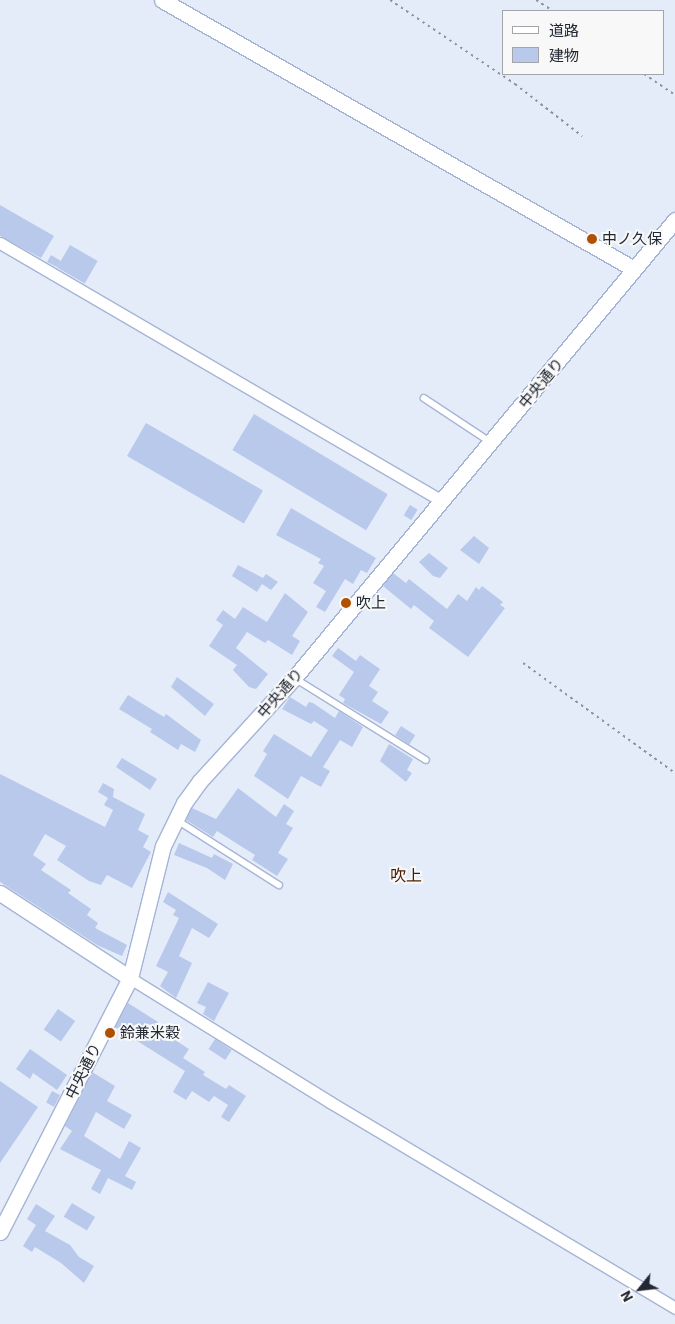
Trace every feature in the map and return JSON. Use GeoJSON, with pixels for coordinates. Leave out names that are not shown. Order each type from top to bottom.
{"type":"FeatureCollection","features":[{"type":"Feature","properties":{"kind":"street"},"geometry":{"type":"LineString","coordinates":[[162,0],[634,269]]}},
{"type":"Feature","properties":{"kind":"street","name":"中央通り"},"geometry":{"type":"LineString","coordinates":[[0,1232],[4,1212],[130,978],[163,846],[176,819],[200,781],[294,678],[375,577],[442,501],[634,269],[673,225]]}},
{"type":"Feature","properties":{"kind":"street"},"geometry":{"type":"LineString","coordinates":[[0,243],[442,501]]}},
{"type":"Feature","properties":{"kind":"street"},"geometry":{"type":"LineString","coordinates":[[0,894],[130,978],[330,1102],[675,1308]]}},
{"type":"Feature","properties":{"kind":"lane"},"geometry":{"type":"LineString","coordinates":[[424,398],[491,442]]}},
{"type":"Feature","properties":{"kind":"lane"},"geometry":{"type":"LineString","coordinates":[[294,678],[426,760]]}},
{"type":"Feature","properties":{"kind":"lane"},"geometry":{"type":"LineString","coordinates":[[176,819],[279,885]]}},
{"type":"Feature","properties":{"kind":"path"},"geometry":{"type":"LineString","coordinates":[[390,0],[515,84],[582,136]]}},
{"type":"Feature","properties":{"kind":"path"},"geometry":{"type":"LineString","coordinates":[[536,0],[551,10]]}},
{"type":"Feature","properties":{"kind":"path"},"geometry":{"type":"LineString","coordinates":[[645,75],[675,95]]}},
{"type":"Feature","properties":{"kind":"path"},"geometry":{"type":"LineString","coordinates":[[523,663],[675,773]]}},
{"type":"Feature","properties":{"kind":"building"},"geometry":{"type":"Polygon","coordinates":[[[0,205],[54,236],[41,258],[0,236],[0,205]]]}},
{"type":"Feature","properties":{"kind":"building"},"geometry":{"type":"Polygon","coordinates":[[[70,245],[98,261],[85,284],[57,268],[70,245]]]}},
{"type":"Feature","properties":{"kind":"building"},"geometry":{"type":"Polygon","coordinates":[[[51,255],[61,261],[57,267],[47,262],[51,255]]]}},
{"type":"Feature","properties":{"kind":"building"},"geometry":{"type":"Polygon","coordinates":[[[254,414],[388,494],[366,530],[232,450],[254,414]]]}},
{"type":"Feature","properties":{"kind":"building"},"geometry":{"type":"Polygon","coordinates":[[[146,423],[263,490],[244,523],[127,456],[146,423]]]}},
{"type":"Feature","properties":{"kind":"building"},"geometry":{"type":"Polygon","coordinates":[[[410,505],[418,510],[411,520],[404,515],[410,505]]]}},
{"type":"Feature","properties":{"kind":"building"},"geometry":{"type":"Polygon","coordinates":[[[291,508],[376,558],[367,573],[361,570],[353,584],[345,579],[325,612],[316,607],[326,591],[313,583],[324,566],[318,563],[321,559],[276,535],[291,508]]]}},
{"type":"Feature","properties":{"kind":"building"},"geometry":{"type":"Polygon","coordinates":[[[474,536],[489,548],[479,564],[460,550],[474,536]]]}},
{"type":"Feature","properties":{"kind":"building"},"geometry":{"type":"Polygon","coordinates":[[[429,553],[448,568],[440,578],[433,576],[419,562],[429,553]]]}},
{"type":"Feature","properties":{"kind":"building"},"geometry":{"type":"Polygon","coordinates":[[[238,565],[263,578],[266,574],[278,582],[271,590],[262,584],[257,592],[232,576],[238,565]]]}},
{"type":"Feature","properties":{"kind":"building"},"geometry":{"type":"Polygon","coordinates":[[[393,573],[406,583],[409,579],[447,609],[458,594],[467,601],[476,587],[479,590],[482,586],[503,602],[500,605],[505,608],[468,657],[429,628],[434,621],[414,605],[411,609],[383,586],[393,573]]]}},
{"type":"Feature","properties":{"kind":"building"},"geometry":{"type":"Polygon","coordinates":[[[285,593],[308,612],[292,636],[300,641],[292,655],[268,640],[265,643],[247,632],[236,648],[268,674],[256,689],[249,687],[233,670],[237,665],[209,646],[223,625],[216,620],[223,610],[235,619],[243,607],[267,622],[285,593]]]}},
{"type":"Feature","properties":{"kind":"building"},"geometry":{"type":"Polygon","coordinates":[[[338,648],[356,661],[360,655],[380,669],[369,686],[378,692],[372,701],[389,712],[381,724],[343,703],[345,699],[339,695],[354,672],[332,656],[338,648]]]}},
{"type":"Feature","properties":{"kind":"building"},"geometry":{"type":"Polygon","coordinates":[[[177,677],[214,704],[205,716],[171,687],[177,677]]]}},
{"type":"Feature","properties":{"kind":"building"},"geometry":{"type":"Polygon","coordinates":[[[128,695],[164,717],[166,714],[201,740],[195,752],[181,744],[178,750],[150,732],[152,729],[119,709],[128,695]]]}},
{"type":"Feature","properties":{"kind":"building"},"geometry":{"type":"Polygon","coordinates":[[[290,697],[306,707],[309,702],[313,703],[335,718],[339,711],[363,727],[352,747],[340,740],[323,767],[330,771],[321,787],[301,776],[288,799],[254,776],[267,754],[263,751],[274,734],[311,757],[328,730],[314,721],[311,724],[282,709],[290,697]]]}},
{"type":"Feature","properties":{"kind":"building"},"geometry":{"type":"Polygon","coordinates":[[[401,726],[415,735],[409,744],[395,735],[401,726]]]}},
{"type":"Feature","properties":{"kind":"building"},"geometry":{"type":"Polygon","coordinates":[[[389,744],[413,759],[407,770],[412,773],[406,782],[380,761],[389,744]]]}},
{"type":"Feature","properties":{"kind":"building"},"geometry":{"type":"Polygon","coordinates":[[[122,758],[157,779],[150,790],[116,767],[122,758]]]}},
{"type":"Feature","properties":{"kind":"building"},"geometry":{"type":"Polygon","coordinates":[[[0,774],[105,827],[113,810],[104,805],[108,798],[98,792],[103,783],[114,789],[113,797],[145,814],[138,830],[149,836],[143,847],[151,852],[132,888],[107,875],[101,885],[89,881],[57,860],[66,846],[45,834],[33,855],[46,864],[41,870],[71,890],[68,893],[91,909],[87,915],[98,923],[95,928],[127,945],[122,956],[97,945],[0,882],[0,774]]]}},
{"type":"Feature","properties":{"kind":"building"},"geometry":{"type":"Polygon","coordinates":[[[238,788],[276,817],[284,804],[294,811],[286,824],[293,828],[278,853],[288,859],[277,876],[252,860],[255,855],[217,831],[213,837],[186,820],[192,808],[216,819],[238,788]]]}},
{"type":"Feature","properties":{"kind":"building"},"geometry":{"type":"Polygon","coordinates":[[[179,843],[212,858],[214,854],[233,864],[225,880],[207,868],[174,855],[179,843]]]}},
{"type":"Feature","properties":{"kind":"building"},"geometry":{"type":"Polygon","coordinates":[[[168,892],[218,924],[209,938],[192,928],[179,956],[192,963],[176,998],[160,986],[168,972],[156,966],[179,918],[173,915],[176,910],[163,902],[168,892]]]}},
{"type":"Feature","properties":{"kind":"building"},"geometry":{"type":"Polygon","coordinates":[[[208,982],[229,993],[214,1021],[203,1014],[206,1007],[197,1003],[208,982]]]}},
{"type":"Feature","properties":{"kind":"building"},"geometry":{"type":"Polygon","coordinates":[[[128,1003],[158,1022],[155,1027],[189,1049],[183,1058],[205,1072],[203,1075],[226,1089],[229,1085],[246,1096],[229,1122],[221,1117],[228,1105],[214,1096],[209,1102],[192,1091],[186,1100],[173,1092],[185,1071],[115,1027],[128,1003]]]}},
{"type":"Feature","properties":{"kind":"building"},"geometry":{"type":"Polygon","coordinates":[[[58,1009],[75,1021],[61,1042],[44,1029],[58,1009]]]}},
{"type":"Feature","properties":{"kind":"building"},"geometry":{"type":"Polygon","coordinates":[[[215,1039],[232,1050],[225,1060],[208,1049],[215,1039]]]}},
{"type":"Feature","properties":{"kind":"building"},"geometry":{"type":"Polygon","coordinates":[[[30,1049],[67,1075],[57,1090],[33,1073],[30,1079],[16,1069],[30,1049]]]}},
{"type":"Feature","properties":{"kind":"building"},"geometry":{"type":"Polygon","coordinates":[[[92,1072],[115,1086],[107,1101],[132,1115],[124,1129],[96,1112],[84,1136],[120,1159],[129,1141],[141,1148],[125,1176],[136,1182],[132,1190],[108,1178],[100,1194],[91,1189],[101,1170],[60,1149],[72,1131],[65,1126],[92,1072]]]}},
{"type":"Feature","properties":{"kind":"building"},"geometry":{"type":"Polygon","coordinates":[[[0,1081],[38,1107],[0,1163],[0,1081]]]}},
{"type":"Feature","properties":{"kind":"building"},"geometry":{"type":"Polygon","coordinates":[[[52,1091],[60,1095],[54,1107],[46,1103],[52,1091]]]}},
{"type":"Feature","properties":{"kind":"building"},"geometry":{"type":"Polygon","coordinates":[[[72,1203],[95,1217],[87,1231],[64,1217],[72,1203]]]}},
{"type":"Feature","properties":{"kind":"building"},"geometry":{"type":"Polygon","coordinates":[[[36,1204],[55,1216],[45,1231],[70,1245],[79,1257],[94,1266],[84,1283],[61,1263],[35,1247],[32,1252],[23,1246],[36,1225],[27,1219],[36,1204]]]}},
{"type":"Feature","properties":{"kind":"place","name":"中ノ久保"},"geometry":{"type":"Point","coordinates":[592,239]}},
{"type":"Feature","properties":{"kind":"place","name":"吹上"},"geometry":{"type":"Point","coordinates":[346,603]}},
{"type":"Feature","properties":{"kind":"place","name":"鈴兼米穀"},"geometry":{"type":"Point","coordinates":[110,1033]}},
{"type":"Feature","properties":{"kind":"district","name":"吹上"},"geometry":{"type":"Point","coordinates":[406,875]}}]}
